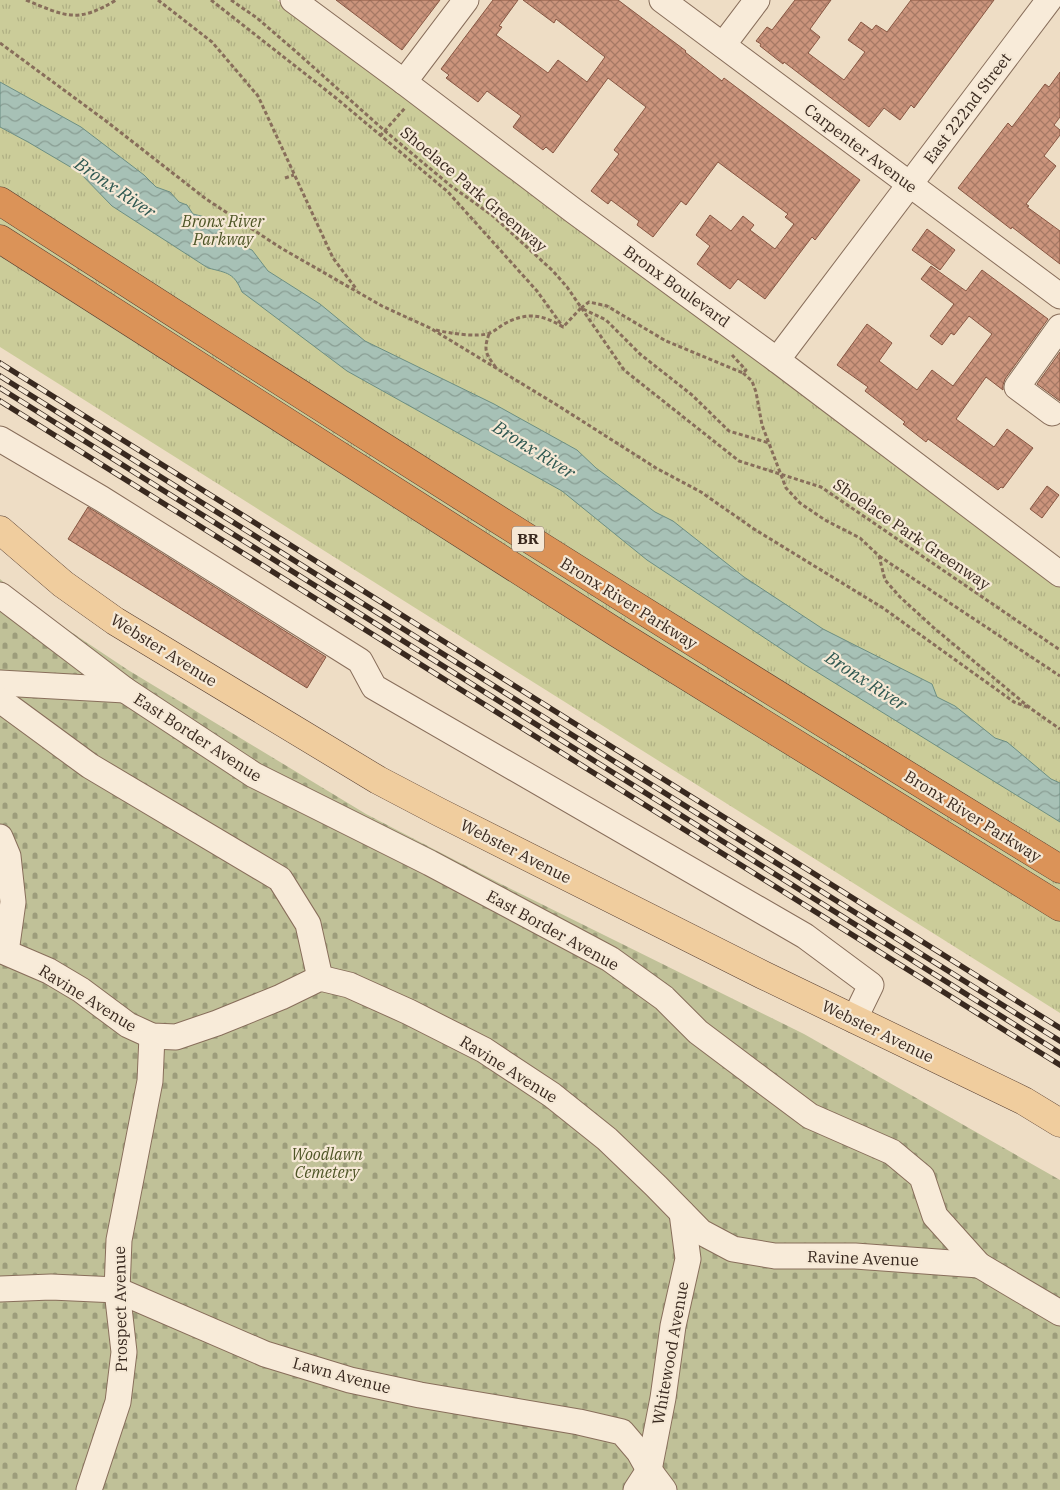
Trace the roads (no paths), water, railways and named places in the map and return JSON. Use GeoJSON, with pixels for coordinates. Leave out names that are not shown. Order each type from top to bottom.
{"type":"FeatureCollection","features":[{"type":"Feature","properties":{"kind":"highway","name":"Bronx River Parkway"},"geometry":{"type":"LineString","coordinates":[[0,201],[630,603],[1060,869]]}},
{"type":"Feature","properties":{"kind":"highway","name":"Bronx River Parkway"},"geometry":{"type":"LineString","coordinates":[[0,239],[609,628],[1060,907]]}},
{"type":"Feature","properties":{"kind":"main road","name":"Webster Avenue"},"geometry":{"type":"LineString","coordinates":[[0,530],[63,584],[115,621],[378,780],[854,1020],[1024,1101],[1060,1123]]}},
{"type":"Feature","properties":{"kind":"street","name":"Bronx Boulevard"},"geometry":{"type":"LineString","coordinates":[[293,0],[574,211],[777,360],[1060,574]]}},
{"type":"Feature","properties":{"kind":"street"},"geometry":{"type":"LineString","coordinates":[[404,82],[466,0]]}},
{"type":"Feature","properties":{"kind":"street","name":"Carpenter Avenue"},"geometry":{"type":"LineString","coordinates":[[662,0],[1060,296]]}},
{"type":"Feature","properties":{"kind":"street"},"geometry":{"type":"LineString","coordinates":[[723,45],[757,0]]}},
{"type":"Feature","properties":{"kind":"street","name":"East 222nd Street"},"geometry":{"type":"LineString","coordinates":[[777,360],[1049,0]]}},
{"type":"Feature","properties":{"kind":"street"},"geometry":{"type":"LineString","coordinates":[[1052,414],[1017,388],[1060,327]]}},
{"type":"Feature","properties":{"kind":"street"},"geometry":{"type":"LineString","coordinates":[[0,440],[102,499],[360,661],[374,687],[805,936],[871,985],[854,1020]]}},
{"type":"Feature","properties":{"kind":"street","name":"East Border Avenue"},"geometry":{"type":"LineString","coordinates":[[0,595],[125,690],[254,775],[430,863],[610,959],[664,998],[698,1032],[810,1116],[892,1152],[922,1177],[935,1216],[979,1265],[1060,1313]]}},
{"type":"Feature","properties":{"kind":"street"},"geometry":{"type":"LineString","coordinates":[[0,683],[125,690]]}},
{"type":"Feature","properties":{"kind":"street"},"geometry":{"type":"LineString","coordinates":[[0,700],[90,766],[280,879],[308,924],[320,978]]}},
{"type":"Feature","properties":{"kind":"street"},"geometry":{"type":"LineString","coordinates":[[0,837],[8,856],[13,902],[3,951]]}},
{"type":"Feature","properties":{"kind":"street","name":"Ravine Avenue"},"geometry":{"type":"LineString","coordinates":[[3,951],[48,971],[81,990],[128,1025],[152,1036],[176,1037],[217,1023],[281,997],[320,978],[357,989],[410,1012],[484,1050],[552,1095],[607,1139],[701,1232],[733,1248],[775,1256],[855,1256],[979,1265]]}},
{"type":"Feature","properties":{"kind":"street","name":"Prospect Avenue"},"geometry":{"type":"LineString","coordinates":[[89,1490],[118,1402],[124,1352],[117,1290],[119,1240],[150,1081],[152,1036]]}},
{"type":"Feature","properties":{"kind":"street","name":"Whitewood Avenue"},"geometry":{"type":"LineString","coordinates":[[643,1480],[663,1398],[673,1326],[688,1259],[682,1213]]}},
{"type":"Feature","properties":{"kind":"street","name":"Lawn Avenue"},"geometry":{"type":"LineString","coordinates":[[0,1289],[51,1287],[117,1290],[265,1354],[350,1380],[420,1395],[579,1422],[622,1432],[639,1452],[643,1480],[664,1490]]}},
{"type":"Feature","properties":{"kind":"water","name":"Bronx River"},"geometry":{"type":"Polygon","coordinates":[[[0,82],[81,127],[144,175],[156,187],[170,192],[179,202],[187,205],[193,214],[209,218],[232,242],[252,250],[268,271],[320,304],[365,341],[494,404],[577,450],[596,468],[655,512],[673,521],[744,577],[823,629],[932,684],[937,697],[955,706],[995,738],[1007,742],[1051,779],[1060,783],[1060,822],[804,664],[647,560],[562,491],[347,371],[242,292],[233,277],[221,271],[208,268],[112,206],[79,172],[0,127],[0,82]]]}},
{"type":"Feature","properties":{"kind":"railway"},"geometry":{"type":"LineString","coordinates":[[0,363],[1060,1028]]}},
{"type":"Feature","properties":{"kind":"railway"},"geometry":{"type":"LineString","coordinates":[[0,376],[1060,1041]]}},
{"type":"Feature","properties":{"kind":"railway"},"geometry":{"type":"LineString","coordinates":[[0,388],[1060,1053]]}},
{"type":"Feature","properties":{"kind":"railway"},"geometry":{"type":"LineString","coordinates":[[0,401],[1060,1065]]}},
{"type":"Feature","properties":{"kind":"park label","name":"Woodlawn Cemetery"},"geometry":{"type":"Point","coordinates":[327,1163]}}]}
